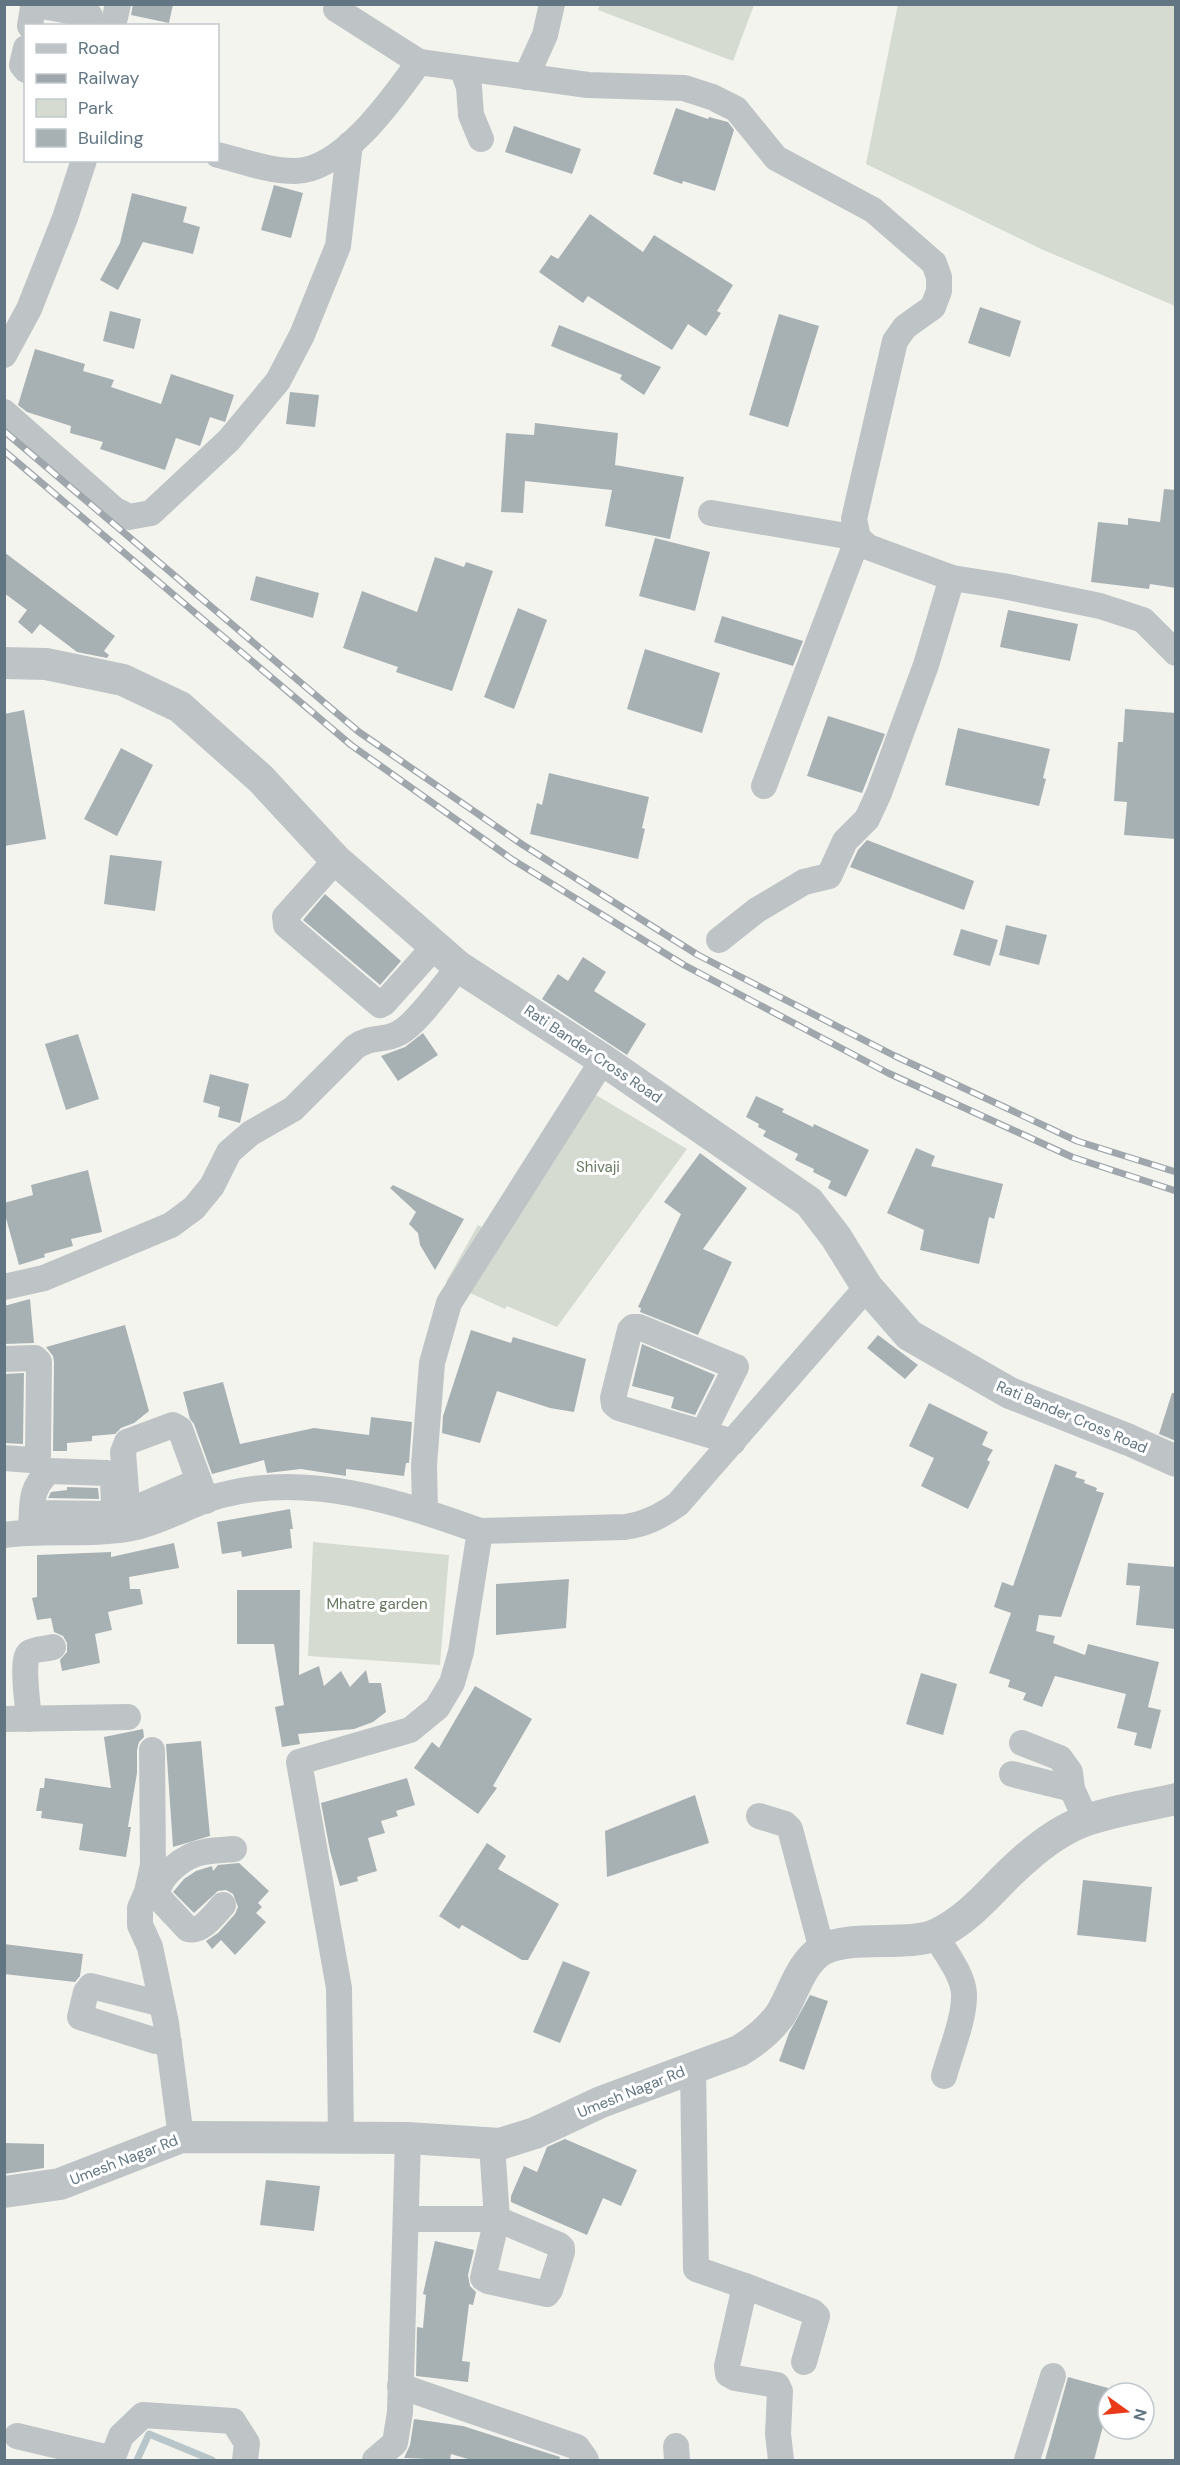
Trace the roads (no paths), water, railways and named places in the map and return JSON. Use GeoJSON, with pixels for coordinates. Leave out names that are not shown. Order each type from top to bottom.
{"type":"FeatureCollection","features":[{"type":"Feature","properties":{"kind":"street"},"geometry":{"type":"LineString","coordinates":[[113,24],[118,4]]}},
{"type":"Feature","properties":{"kind":"street"},"geometry":{"type":"LineString","coordinates":[[526,77],[545,35],[552,4]]}},
{"type":"Feature","properties":{"kind":"street"},"geometry":{"type":"LineString","coordinates":[[30,24],[33,7],[36,5],[88,15],[88,24]]}},
{"type":"Feature","properties":{"kind":"street"},"geometry":{"type":"LineString","coordinates":[[336,9],[420,62],[588,85],[684,88],[712,97],[736,109],[776,158],[873,210],[934,263],[939,277],[939,291],[933,307],[905,327],[895,341],[858,494],[854,519],[858,538],[764,786]]}},
{"type":"Feature","properties":{"kind":"street"},"geometry":{"type":"LineString","coordinates":[[219,155],[256,165],[295,171],[316,168],[350,144],[383,112],[420,62]]}},
{"type":"Feature","properties":{"kind":"street"},"geometry":{"type":"LineString","coordinates":[[462,68],[469,87],[471,115],[481,138]]}},
{"type":"Feature","properties":{"kind":"street"},"geometry":{"type":"LineString","coordinates":[[4,412],[115,510],[129,517],[151,513],[229,440],[278,381],[302,335],[338,246],[350,144]]}},
{"type":"Feature","properties":{"kind":"street"},"geometry":{"type":"LineString","coordinates":[[4,355],[29,309],[65,218],[83,162]]}},
{"type":"Feature","properties":{"kind":"street"},"geometry":{"type":"LineString","coordinates":[[711,513],[858,538],[868,547],[952,578],[1089,604],[1143,620],[1176,653]]}},
{"type":"Feature","properties":{"kind":"street"},"geometry":{"type":"LineString","coordinates":[[719,940],[757,910],[804,882],[829,876],[845,841],[867,819],[879,793],[926,665],[952,578]]}},
{"type":"Feature","properties":{"kind":"street","name":"Rati Bander Cross Road"},"geometry":{"type":"LineString","coordinates":[[4,663],[46,664],[123,680],[180,707],[261,779],[336,861],[459,967],[603,1060],[809,1202],[836,1237],[867,1287],[909,1335],[1010,1393],[1176,1461]]}},
{"type":"Feature","properties":{"kind":"street"},"geometry":{"type":"LineString","coordinates":[[336,861],[285,917],[286,926],[380,1005],[435,946]]}},
{"type":"Feature","properties":{"kind":"street"},"geometry":{"type":"LineString","coordinates":[[4,1287],[44,1278],[171,1225],[194,1208],[212,1186],[229,1152],[242,1140],[293,1110],[355,1047],[366,1040],[387,1038],[406,1029],[459,967]]}},
{"type":"Feature","properties":{"kind":"street"},"geometry":{"type":"LineString","coordinates":[[425,1510],[424,1465],[432,1363],[449,1303],[603,1060]]}},
{"type":"Feature","properties":{"kind":"street"},"geometry":{"type":"LineString","coordinates":[[4,1535],[31,1522],[105,1531],[134,1527],[202,1491],[222,1494],[302,1486],[425,1510],[480,1531],[625,1527],[642,1524],[661,1516],[678,1504],[867,1287]]}},
{"type":"Feature","properties":{"kind":"street"},"geometry":{"type":"LineString","coordinates":[[703,1433],[736,1367],[639,1327],[633,1327],[630,1330],[614,1404],[619,1408],[733,1442]]}},
{"type":"Feature","properties":{"kind":"street"},"geometry":{"type":"LineString","coordinates":[[4,1359],[35,1358],[39,1362],[38,1455],[31,1460],[4,1458]]}},
{"type":"Feature","properties":{"kind":"street"},"geometry":{"type":"LineString","coordinates":[[341,2137],[339,1988],[298,1762],[410,1730],[437,1708],[452,1683],[461,1652],[480,1531]]}},
{"type":"Feature","properties":{"kind":"street"},"geometry":{"type":"LineString","coordinates":[[52,1647],[30,1652],[27,1655],[17,1719],[128,1717]]}},
{"type":"Feature","properties":{"kind":"street"},"geometry":{"type":"LineString","coordinates":[[1022,1743],[1060,1758],[1070,1772],[1072,1789],[1086,1820]]}},
{"type":"Feature","properties":{"kind":"street"},"geometry":{"type":"LineString","coordinates":[[152,1750],[153,1864],[140,1908],[140,1925],[150,1947],[162,2004],[182,2138]]}},
{"type":"Feature","properties":{"kind":"street"},"geometry":{"type":"LineString","coordinates":[[1012,1774],[1072,1789]]}},
{"type":"Feature","properties":{"kind":"street"},"geometry":{"type":"LineString","coordinates":[[759,1816],[785,1824],[790,1829],[822,1950],[865,1942],[936,1935],[954,1926],[976,1908],[1026,1858],[1053,1837],[1086,1820],[1176,1799]]}},
{"type":"Feature","properties":{"kind":"street"},"geometry":{"type":"LineString","coordinates":[[153,1864],[174,1853],[224,1847],[203,1852],[180,1863],[162,1880],[157,1892],[157,1896],[171,1906],[188,1929],[193,1931],[223,1905]]}},
{"type":"Feature","properties":{"kind":"street"},"geometry":{"type":"LineString","coordinates":[[140,1925],[171,1906]]}},
{"type":"Feature","properties":{"kind":"street"},"geometry":{"type":"LineString","coordinates":[[936,1935],[960,1980],[964,1993],[962,2011],[944,2076]]}},
{"type":"Feature","properties":{"kind":"street","name":"Umesh Nagar Rd"},"geometry":{"type":"LineString","coordinates":[[4,2192],[60,2184],[182,2138],[408,2138],[492,2145],[535,2133],[601,2102],[752,2043],[779,2016],[806,1966],[822,1950]]}},
{"type":"Feature","properties":{"kind":"street"},"geometry":{"type":"LineString","coordinates":[[162,2004],[91,1986],[86,1992],[80,2017],[169,2043]]}},
{"type":"Feature","properties":{"kind":"street"},"geometry":{"type":"LineString","coordinates":[[693,2067],[696,2269],[813,2312],[817,2316],[804,2362]]}},
{"type":"Feature","properties":{"kind":"street"},"geometry":{"type":"LineString","coordinates":[[375,2460],[395,2443],[400,2412],[408,2138]]}},
{"type":"Feature","properties":{"kind":"street"},"geometry":{"type":"LineString","coordinates":[[406,2219],[497,2219],[492,2145]]}},
{"type":"Feature","properties":{"kind":"street"},"geometry":{"type":"LineString","coordinates":[[745,2286],[728,2373],[735,2378],[777,2385],[780,2391],[777,2433],[781,2460]]}},
{"type":"Feature","properties":{"kind":"street"},"geometry":{"type":"LineString","coordinates":[[1027,2460],[1053,2376]]}},
{"type":"Feature","properties":{"kind":"street"},"geometry":{"type":"LineString","coordinates":[[400,2386],[578,2447],[586,2460]]}},
{"type":"Feature","properties":{"kind":"street"},"geometry":{"type":"LineString","coordinates":[[17,2436],[113,2460],[121,2436],[143,2415],[233,2421],[247,2443],[245,2460]]}},
{"type":"Feature","properties":{"kind":"waterway"},"geometry":{"type":"LineString","coordinates":[[137,2460],[149,2434],[212,2460]]}},
{"type":"Feature","properties":{"kind":"railway"},"geometry":{"type":"LineString","coordinates":[[4,431],[359,732],[523,845],[698,955],[895,1056],[1077,1141],[1176,1172]]}},
{"type":"Feature","properties":{"kind":"railway"},"geometry":{"type":"LineString","coordinates":[[4,451],[351,745],[513,860],[684,965],[888,1073],[1072,1157],[1176,1191]]}},
{"type":"Feature","properties":{"kind":"park label","name":"Shivaji"},"geometry":{"type":"Point","coordinates":[598,1167]}},
{"type":"Feature","properties":{"kind":"park label","name":"Mhatre garden"},"geometry":{"type":"Point","coordinates":[377,1604]}}]}
